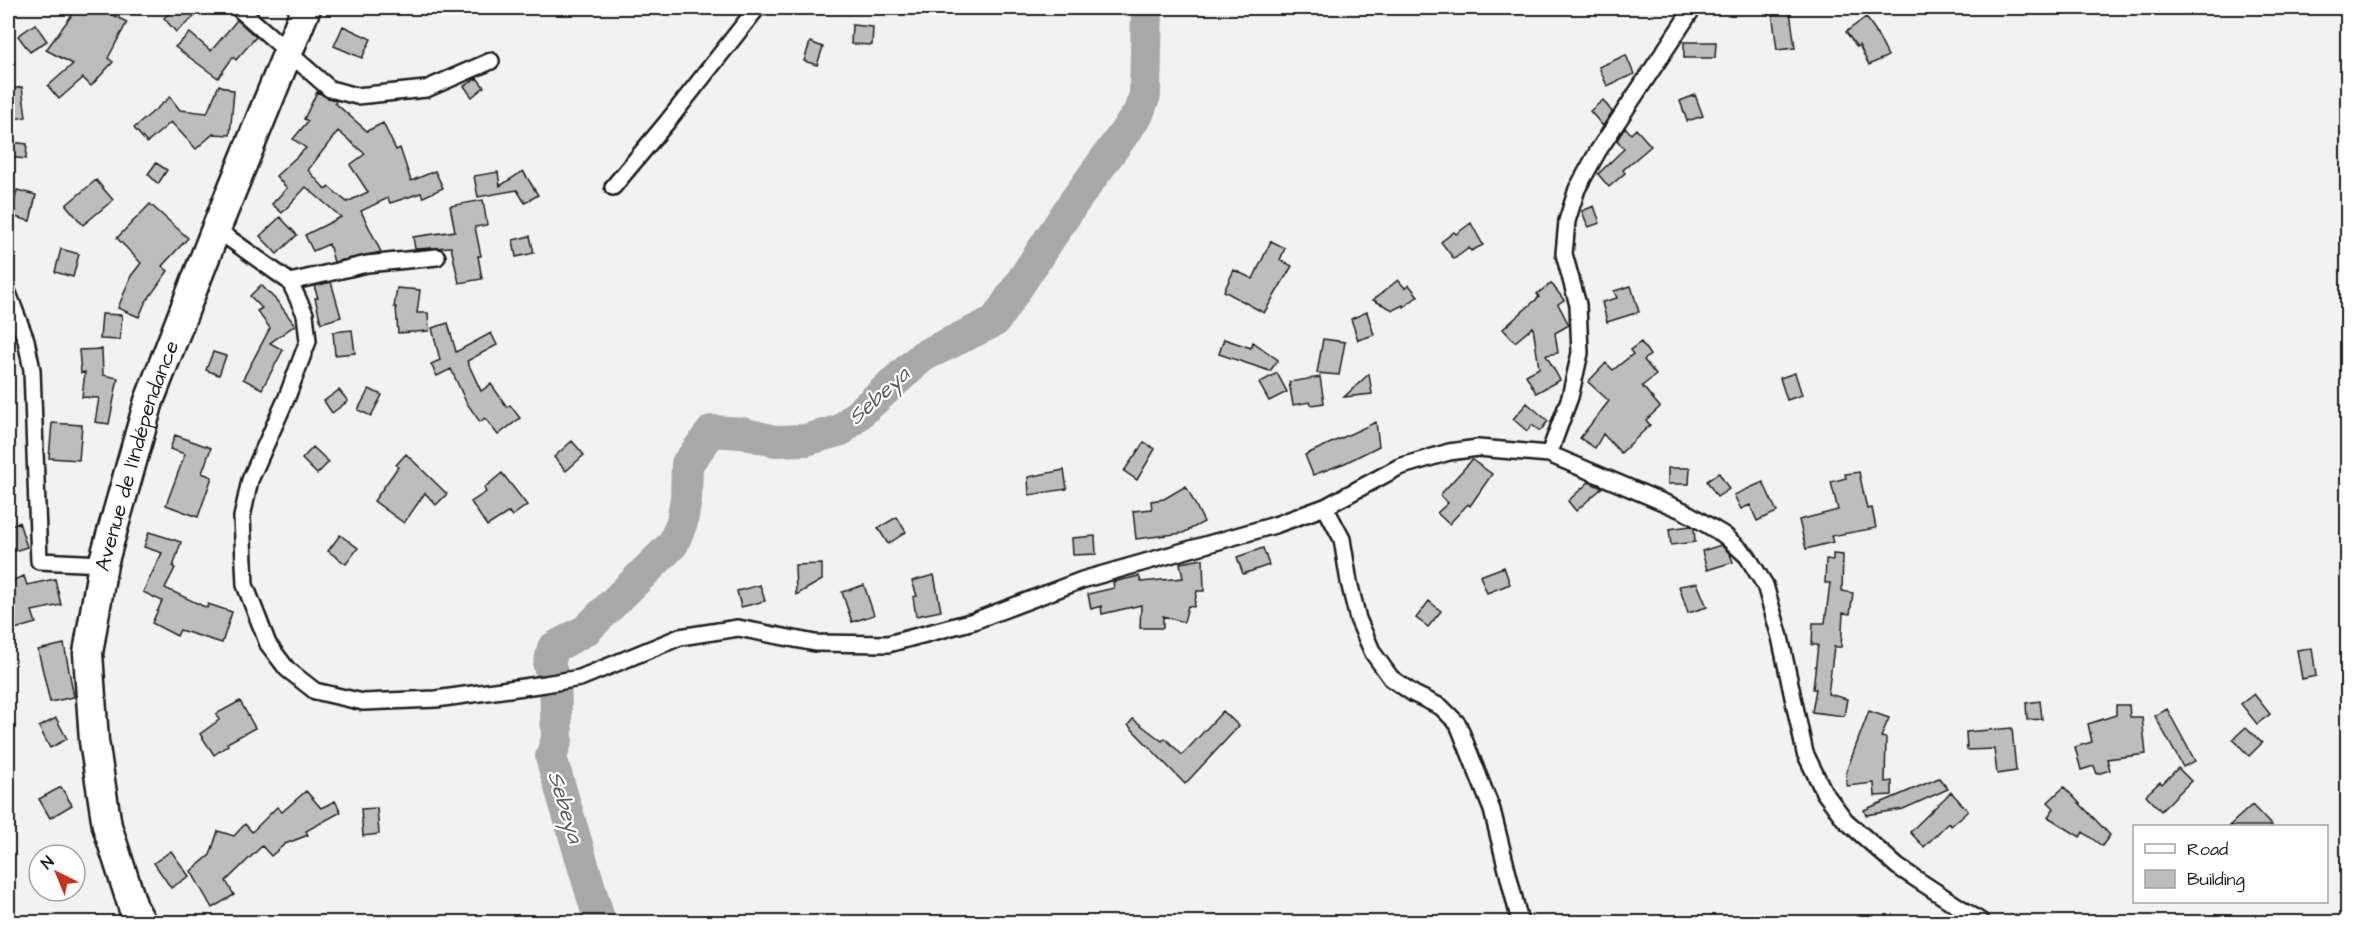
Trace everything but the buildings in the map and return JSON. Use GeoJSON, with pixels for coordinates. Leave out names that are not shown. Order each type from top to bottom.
{"type":"FeatureCollection","features":[{"type":"Feature","properties":{"kind":"highway","name":"Avenue de l'Indépendance"},"geometry":{"type":"LineString","coordinates":[[141,922],[133,907],[107,826],[94,741],[88,653],[103,564],[149,401],[306,8]]}},
{"type":"Feature","properties":{"kind":"street"},"geometry":{"type":"LineString","coordinates":[[238,8],[330,89],[357,96],[426,89],[491,61]]}},
{"type":"Feature","properties":{"kind":"street"},"geometry":{"type":"LineString","coordinates":[[613,187],[757,8]]}},
{"type":"Feature","properties":{"kind":"street"},"geometry":{"type":"LineString","coordinates":[[1549,453],[1570,397],[1580,353],[1578,304],[1564,254],[1567,221],[1577,189],[1598,151],[1693,8]]}},
{"type":"Feature","properties":{"kind":"street"},"geometry":{"type":"LineString","coordinates":[[216,229],[290,282],[305,314],[308,341],[250,480],[242,517],[244,585],[268,644],[286,669],[315,691],[363,702],[436,699],[545,684],[580,678],[680,637],[738,628],[815,643],[888,644],[974,621],[1082,580],[1275,525],[1325,507],[1399,468],[1449,452],[1478,448],[1549,453],[1684,511],[1724,535],[1746,556],[1765,585],[1780,637],[1805,753],[1824,792],[1845,820],[1898,867],[1982,922]]}},
{"type":"Feature","properties":{"kind":"street"},"geometry":{"type":"LineString","coordinates":[[290,282],[367,264],[437,257]]}},
{"type":"Feature","properties":{"kind":"street"},"geometry":{"type":"LineString","coordinates":[[8,293],[26,340],[32,370],[39,561],[103,564]]}},
{"type":"Feature","properties":{"kind":"street"},"geometry":{"type":"LineString","coordinates":[[1325,507],[1342,539],[1358,619],[1373,653],[1391,678],[1414,694],[1441,707],[1458,724],[1492,810],[1520,922]]}},
{"type":"Feature","properties":{"kind":"waterway","name":"Sebeya"},"geometry":{"type":"LineString","coordinates":[[600,922],[551,757],[557,739],[555,680],[549,666],[553,648],[586,630],[673,544],[682,522],[686,498],[687,464],[712,431],[742,433],[775,441],[806,440],[841,430],[923,356],[995,321],[1074,202],[1138,114],[1145,95],[1147,8]]}}]}
